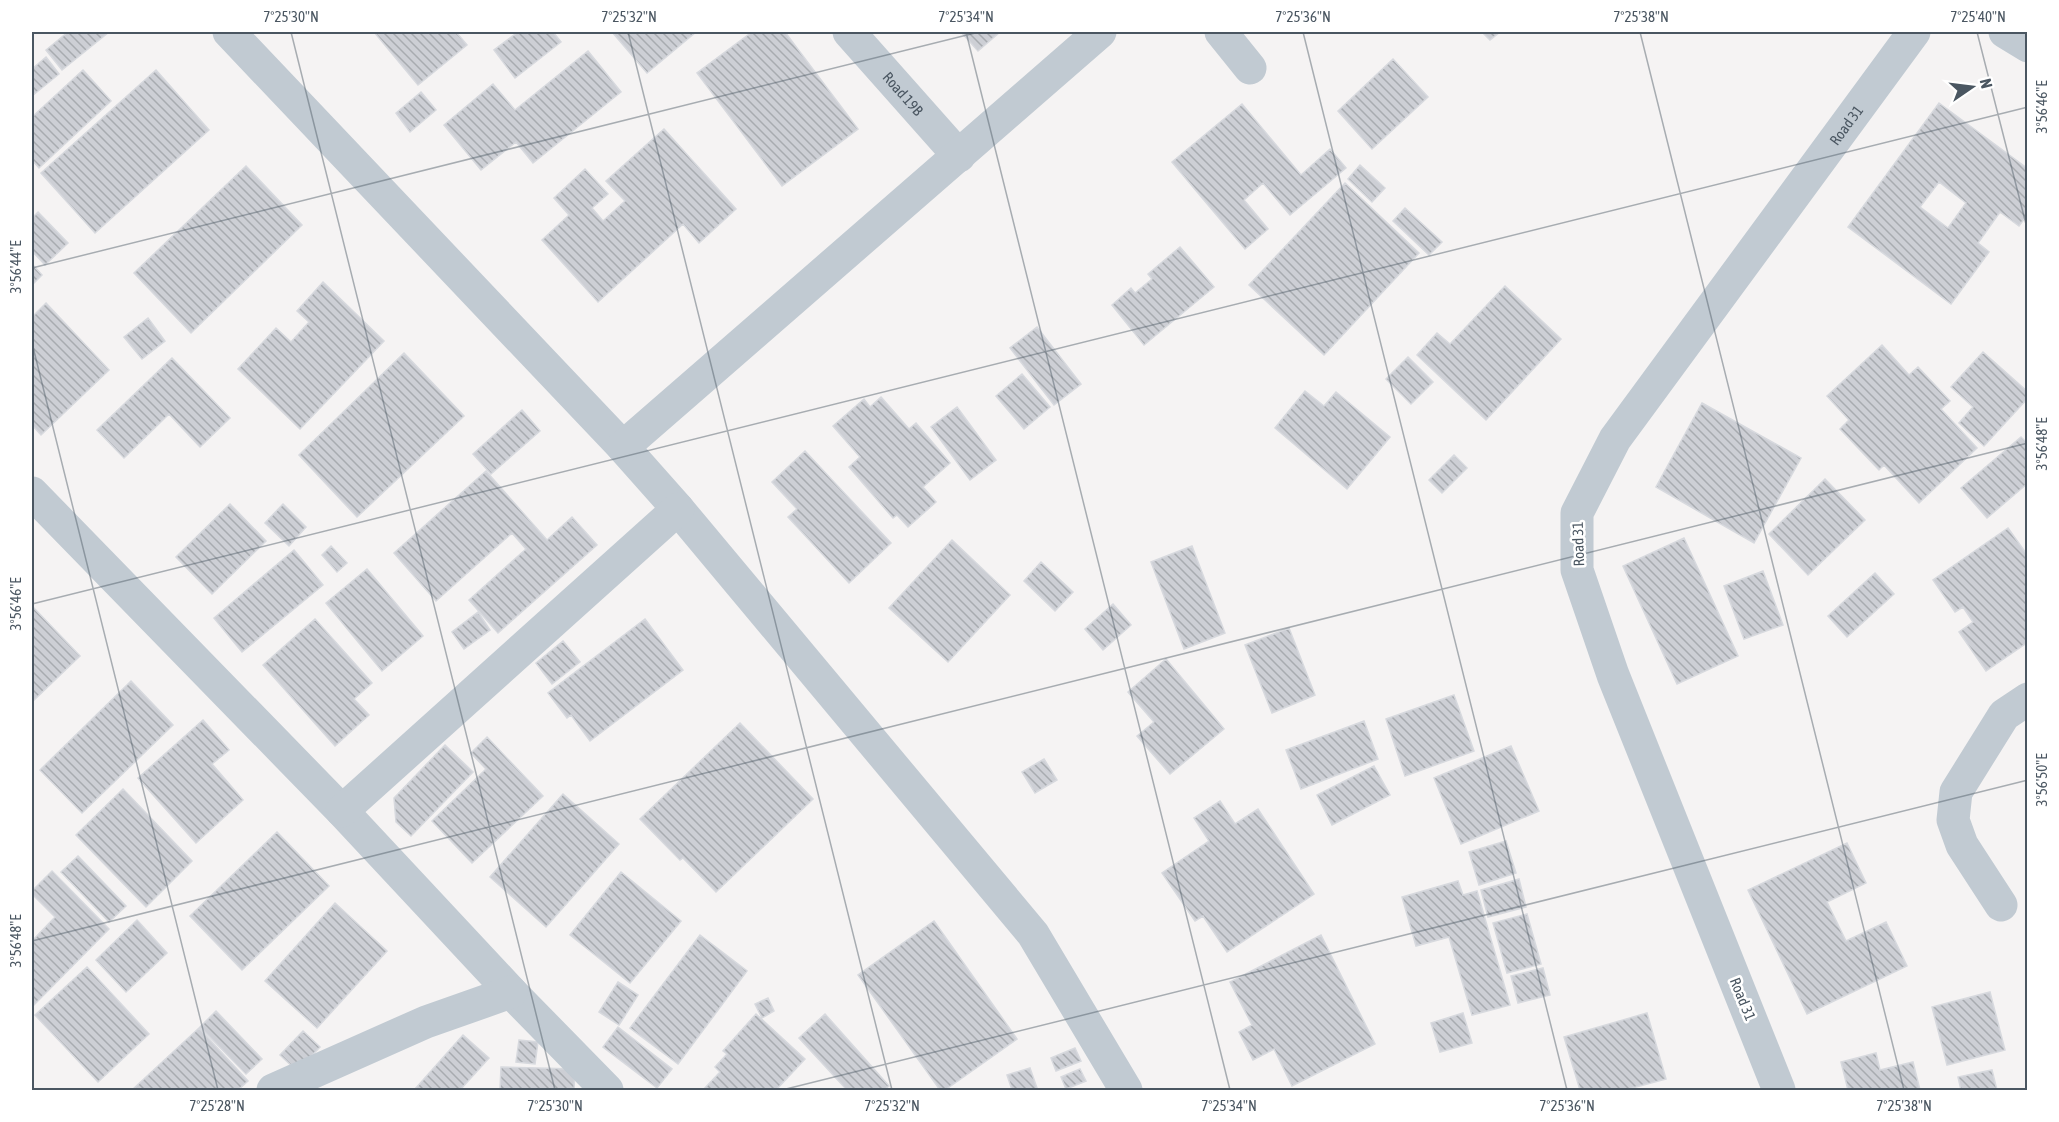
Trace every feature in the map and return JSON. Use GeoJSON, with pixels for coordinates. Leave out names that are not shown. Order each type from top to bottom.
{"type":"FeatureCollection","features":[{"type":"Feature","properties":{"kind":"street"},"geometry":{"type":"LineString","coordinates":[[229,32],[623,447],[678,509],[1034,934],[1126,1090]]}},
{"type":"Feature","properties":{"kind":"street","name":"Road 19B"},"geometry":{"type":"LineString","coordinates":[[849,32],[959,156]]}},
{"type":"Feature","properties":{"kind":"street"},"geometry":{"type":"LineString","coordinates":[[623,447],[1100,32]]}},
{"type":"Feature","properties":{"kind":"street"},"geometry":{"type":"LineString","coordinates":[[1221,32],[1250,68]]}},
{"type":"Feature","properties":{"kind":"street","name":"Road 31"},"geometry":{"type":"LineString","coordinates":[[1779,1090],[1613,675],[1577,570],[1577,513],[1615,439],[1914,32]]}},
{"type":"Feature","properties":{"kind":"street"},"geometry":{"type":"LineString","coordinates":[[2005,32],[2028,46]]}},
{"type":"Feature","properties":{"kind":"street"},"geometry":{"type":"LineString","coordinates":[[32,493],[342,811],[511,992],[607,1090]]}},
{"type":"Feature","properties":{"kind":"street"},"geometry":{"type":"LineString","coordinates":[[342,811],[678,509]]}},
{"type":"Feature","properties":{"kind":"street"},"geometry":{"type":"LineString","coordinates":[[2001,905],[1962,845],[1953,820],[1956,792],[2004,715],[2028,699]]}},
{"type":"Feature","properties":{"kind":"street"},"geometry":{"type":"LineString","coordinates":[[273,1090],[426,1022],[511,992]]}},
{"type":"Feature","properties":{"kind":"building"},"geometry":{"type":"Polygon","coordinates":[[[68,32],[109,32],[62,70],[46,50],[68,32]]]}},
{"type":"Feature","properties":{"kind":"building"},"geometry":{"type":"Polygon","coordinates":[[[374,32],[456,32],[467,45],[418,85],[374,32]]]}},
{"type":"Feature","properties":{"kind":"building"},"geometry":{"type":"Polygon","coordinates":[[[518,32],[553,32],[561,42],[515,78],[494,50],[518,32]]]}},
{"type":"Feature","properties":{"kind":"building"},"geometry":{"type":"Polygon","coordinates":[[[612,32],[696,32],[647,73],[612,32]]]}},
{"type":"Feature","properties":{"kind":"building"},"geometry":{"type":"Polygon","coordinates":[[[752,32],[785,32],[858,129],[782,186],[697,73],[752,32]]]}},
{"type":"Feature","properties":{"kind":"building"},"geometry":{"type":"Polygon","coordinates":[[[961,32],[1000,32],[978,51],[961,32]]]}},
{"type":"Feature","properties":{"kind":"building"},"geometry":{"type":"Polygon","coordinates":[[[1482,32],[1500,32],[1490,40],[1482,32]]]}},
{"type":"Feature","properties":{"kind":"building"},"geometry":{"type":"Polygon","coordinates":[[[588,51],[621,92],[533,163],[516,142],[481,170],[444,125],[493,84],[515,110],[588,51]]]}},
{"type":"Feature","properties":{"kind":"building"},"geometry":{"type":"Polygon","coordinates":[[[46,57],[59,74],[32,96],[32,69],[46,57]]]}},
{"type":"Feature","properties":{"kind":"building"},"geometry":{"type":"Polygon","coordinates":[[[1393,59],[1428,97],[1372,149],[1338,111],[1393,59]]]}},
{"type":"Feature","properties":{"kind":"building"},"geometry":{"type":"Polygon","coordinates":[[[83,70],[111,101],[39,168],[32,160],[32,117],[83,70]]]}},
{"type":"Feature","properties":{"kind":"building"},"geometry":{"type":"Polygon","coordinates":[[[156,70],[209,130],[95,233],[41,173],[156,70]]]}},
{"type":"Feature","properties":{"kind":"building"},"geometry":{"type":"Polygon","coordinates":[[[421,92],[436,110],[410,132],[396,113],[421,92]]]}},
{"type":"Feature","properties":{"kind":"building"},"geometry":{"type":"Polygon","coordinates":[[[1939,103],[2028,169],[2028,214],[2019,226],[2000,212],[1978,243],[1989,252],[1951,304],[1848,227],[1939,103]],[[1939,182],[1920,207],[1948,228],[1966,203],[1939,182]]]}},
{"type":"Feature","properties":{"kind":"building"},"geometry":{"type":"Polygon","coordinates":[[[1242,104],[1301,175],[1330,149],[1346,168],[1290,215],[1263,183],[1244,200],[1268,229],[1245,249],[1172,162],[1242,104]]]}},
{"type":"Feature","properties":{"kind":"building"},"geometry":{"type":"Polygon","coordinates":[[[664,129],[736,209],[699,243],[683,224],[598,302],[542,240],[569,215],[554,198],[585,169],[608,194],[592,208],[603,221],[625,201],[606,181],[664,129]]]}},
{"type":"Feature","properties":{"kind":"building"},"geometry":{"type":"Polygon","coordinates":[[[1360,165],[1385,188],[1372,202],[1348,179],[1360,165]]]}},
{"type":"Feature","properties":{"kind":"building"},"geometry":{"type":"Polygon","coordinates":[[[246,166],[302,225],[191,333],[134,273],[246,166]]]}},
{"type":"Feature","properties":{"kind":"building"},"geometry":{"type":"Polygon","coordinates":[[[1345,183],[1419,253],[1324,355],[1249,285],[1345,183]]]}},
{"type":"Feature","properties":{"kind":"building"},"geometry":{"type":"Polygon","coordinates":[[[1405,208],[1442,242],[1429,255],[1393,221],[1405,208]]]}},
{"type":"Feature","properties":{"kind":"building"},"geometry":{"type":"Polygon","coordinates":[[[38,212],[68,243],[45,265],[32,251],[32,218],[38,212]]]}},
{"type":"Feature","properties":{"kind":"building"},"geometry":{"type":"Polygon","coordinates":[[[1180,247],[1214,287],[1144,345],[1112,305],[1131,288],[1135,293],[1152,279],[1148,274],[1180,247]]]}},
{"type":"Feature","properties":{"kind":"building"},"geometry":{"type":"Polygon","coordinates":[[[32,264],[42,275],[32,285],[32,264]]]}},
{"type":"Feature","properties":{"kind":"building"},"geometry":{"type":"Polygon","coordinates":[[[323,282],[384,341],[300,429],[238,369],[276,328],[291,342],[309,322],[297,311],[323,282]]]}},
{"type":"Feature","properties":{"kind":"building"},"geometry":{"type":"Polygon","coordinates":[[[1505,286],[1561,339],[1486,420],[1417,355],[1437,333],[1450,344],[1505,286]]]}},
{"type":"Feature","properties":{"kind":"building"},"geometry":{"type":"Polygon","coordinates":[[[46,303],[109,370],[41,435],[32,425],[32,317],[46,303]]]}},
{"type":"Feature","properties":{"kind":"building"},"geometry":{"type":"Polygon","coordinates":[[[148,318],[165,341],[142,359],[124,337],[148,318]]]}},
{"type":"Feature","properties":{"kind":"building"},"geometry":{"type":"Polygon","coordinates":[[[1037,327],[1081,384],[1054,405],[1010,348],[1037,327]]]}},
{"type":"Feature","properties":{"kind":"building"},"geometry":{"type":"Polygon","coordinates":[[[1882,345],[1909,375],[1918,367],[1950,401],[1941,409],[1977,448],[1919,503],[1884,465],[1879,470],[1840,429],[1849,420],[1827,396],[1882,345]]]}},
{"type":"Feature","properties":{"kind":"building"},"geometry":{"type":"Polygon","coordinates":[[[1983,352],[2028,392],[2028,398],[1984,446],[1959,423],[1973,407],[1951,387],[1983,352]]]}},
{"type":"Feature","properties":{"kind":"building"},"geometry":{"type":"Polygon","coordinates":[[[404,353],[464,416],[357,517],[299,455],[404,353]]]}},
{"type":"Feature","properties":{"kind":"building"},"geometry":{"type":"Polygon","coordinates":[[[1408,357],[1433,382],[1411,404],[1386,379],[1408,357]]]}},
{"type":"Feature","properties":{"kind":"building"},"geometry":{"type":"Polygon","coordinates":[[[172,358],[230,418],[200,447],[169,414],[124,458],[97,430],[172,358]]]}},
{"type":"Feature","properties":{"kind":"building"},"geometry":{"type":"Polygon","coordinates":[[[1022,374],[1050,407],[1024,429],[996,396],[1022,374]]]}},
{"type":"Feature","properties":{"kind":"building"},"geometry":{"type":"Polygon","coordinates":[[[1305,391],[1324,406],[1336,392],[1390,437],[1347,489],[1275,428],[1305,391]]]}},
{"type":"Feature","properties":{"kind":"building"},"geometry":{"type":"Polygon","coordinates":[[[881,397],[909,429],[916,423],[950,463],[923,487],[936,502],[908,527],[897,515],[893,518],[849,467],[860,457],[833,426],[864,399],[870,407],[881,397]]]}},
{"type":"Feature","properties":{"kind":"building"},"geometry":{"type":"Polygon","coordinates":[[[1702,403],[1801,458],[1754,543],[1656,487],[1702,403]]]}},
{"type":"Feature","properties":{"kind":"building"},"geometry":{"type":"Polygon","coordinates":[[[957,407],[996,460],[970,480],[931,427],[957,407]]]}},
{"type":"Feature","properties":{"kind":"building"},"geometry":{"type":"Polygon","coordinates":[[[522,410],[540,431],[491,474],[473,454],[522,410]]]}},
{"type":"Feature","properties":{"kind":"building"},"geometry":{"type":"Polygon","coordinates":[[[2021,437],[2028,444],[2028,483],[1987,518],[1961,488],[2021,437]]]}},
{"type":"Feature","properties":{"kind":"building"},"geometry":{"type":"Polygon","coordinates":[[[805,451],[891,543],[849,583],[788,517],[797,509],[772,482],[805,451]]]}},
{"type":"Feature","properties":{"kind":"building"},"geometry":{"type":"Polygon","coordinates":[[[1454,455],[1467,468],[1442,493],[1429,480],[1454,455]]]}},
{"type":"Feature","properties":{"kind":"building"},"geometry":{"type":"Polygon","coordinates":[[[486,471],[547,540],[572,517],[597,545],[498,633],[469,600],[526,549],[512,533],[436,601],[394,553],[486,471]]]}},
{"type":"Feature","properties":{"kind":"building"},"geometry":{"type":"Polygon","coordinates":[[[1825,479],[1865,520],[1808,575],[1769,534],[1825,479]]]}},
{"type":"Feature","properties":{"kind":"building"},"geometry":{"type":"Polygon","coordinates":[[[230,504],[266,541],[212,594],[176,557],[230,504]]]}},
{"type":"Feature","properties":{"kind":"building"},"geometry":{"type":"Polygon","coordinates":[[[283,504],[306,527],[289,546],[265,523],[283,504]]]}},
{"type":"Feature","properties":{"kind":"building"},"geometry":{"type":"Polygon","coordinates":[[[2008,528],[2028,556],[2028,642],[1986,671],[1959,632],[1973,622],[1963,607],[1955,612],[1933,580],[2008,528]]]}},
{"type":"Feature","properties":{"kind":"building"},"geometry":{"type":"Polygon","coordinates":[[[1684,538],[1738,656],[1677,684],[1623,566],[1684,538]]]}},
{"type":"Feature","properties":{"kind":"building"},"geometry":{"type":"Polygon","coordinates":[[[952,540],[1010,595],[948,662],[889,608],[952,540]]]}},
{"type":"Feature","properties":{"kind":"building"},"geometry":{"type":"Polygon","coordinates":[[[331,546],[347,563],[337,572],[322,555],[331,546]]]}},
{"type":"Feature","properties":{"kind":"building"},"geometry":{"type":"Polygon","coordinates":[[[1192,546],[1225,633],[1184,649],[1151,562],[1192,546]]]}},
{"type":"Feature","properties":{"kind":"building"},"geometry":{"type":"Polygon","coordinates":[[[294,550],[323,585],[242,652],[214,618],[294,550]]]}},
{"type":"Feature","properties":{"kind":"building"},"geometry":{"type":"Polygon","coordinates":[[[1041,562],[1073,592],[1055,611],[1024,581],[1041,562]]]}},
{"type":"Feature","properties":{"kind":"building"},"geometry":{"type":"Polygon","coordinates":[[[367,569],[423,636],[382,671],[326,603],[367,569]]]}},
{"type":"Feature","properties":{"kind":"building"},"geometry":{"type":"Polygon","coordinates":[[[1763,571],[1783,625],[1744,639],[1724,586],[1763,571]]]}},
{"type":"Feature","properties":{"kind":"building"},"geometry":{"type":"Polygon","coordinates":[[[1875,573],[1894,594],[1847,637],[1828,616],[1875,573]]]}},
{"type":"Feature","properties":{"kind":"building"},"geometry":{"type":"Polygon","coordinates":[[[1113,604],[1131,625],[1103,650],[1085,629],[1113,604]]]}},
{"type":"Feature","properties":{"kind":"building"},"geometry":{"type":"Polygon","coordinates":[[[32,606],[80,656],[32,702],[32,606]]]}},
{"type":"Feature","properties":{"kind":"building"},"geometry":{"type":"Polygon","coordinates":[[[478,612],[490,630],[464,649],[452,632],[478,612]]]}},
{"type":"Feature","properties":{"kind":"building"},"geometry":{"type":"Polygon","coordinates":[[[315,619],[372,683],[354,699],[369,715],[335,746],[263,665],[315,619]]]}},
{"type":"Feature","properties":{"kind":"building"},"geometry":{"type":"Polygon","coordinates":[[[645,619],[683,670],[590,741],[571,715],[567,718],[548,693],[645,619]]]}},
{"type":"Feature","properties":{"kind":"building"},"geometry":{"type":"Polygon","coordinates":[[[1289,628],[1315,695],[1272,713],[1245,645],[1289,628]]]}},
{"type":"Feature","properties":{"kind":"building"},"geometry":{"type":"Polygon","coordinates":[[[563,641],[580,662],[552,684],[536,663],[563,641]]]}},
{"type":"Feature","properties":{"kind":"building"},"geometry":{"type":"Polygon","coordinates":[[[1166,659],[1224,729],[1170,774],[1137,736],[1154,722],[1128,692],[1166,659]]]}},
{"type":"Feature","properties":{"kind":"building"},"geometry":{"type":"Polygon","coordinates":[[[131,681],[173,725],[82,813],[40,770],[131,681]]]}},
{"type":"Feature","properties":{"kind":"building"},"geometry":{"type":"Polygon","coordinates":[[[1454,695],[1474,751],[1405,776],[1386,719],[1454,695]]]}},
{"type":"Feature","properties":{"kind":"building"},"geometry":{"type":"Polygon","coordinates":[[[203,720],[229,750],[212,764],[243,800],[196,843],[138,778],[203,720]]]}},
{"type":"Feature","properties":{"kind":"building"},"geometry":{"type":"Polygon","coordinates":[[[1364,721],[1378,759],[1301,789],[1286,750],[1364,721]]]}},
{"type":"Feature","properties":{"kind":"building"},"geometry":{"type":"Polygon","coordinates":[[[740,723],[813,799],[716,892],[683,858],[680,860],[640,819],[740,723]]]}},
{"type":"Feature","properties":{"kind":"building"},"geometry":{"type":"Polygon","coordinates":[[[487,737],[543,796],[472,863],[432,821],[486,769],[471,753],[487,737]]]}},
{"type":"Feature","properties":{"kind":"building"},"geometry":{"type":"Polygon","coordinates":[[[445,745],[473,772],[411,836],[396,822],[394,798],[445,745]]]}},
{"type":"Feature","properties":{"kind":"building"},"geometry":{"type":"Polygon","coordinates":[[[1511,746],[1539,811],[1461,844],[1434,778],[1511,746]]]}},
{"type":"Feature","properties":{"kind":"building"},"geometry":{"type":"Polygon","coordinates":[[[1044,759],[1057,780],[1035,793],[1022,772],[1044,759]]]}},
{"type":"Feature","properties":{"kind":"building"},"geometry":{"type":"Polygon","coordinates":[[[1374,766],[1390,795],[1332,825],[1317,795],[1374,766]]]}},
{"type":"Feature","properties":{"kind":"building"},"geometry":{"type":"Polygon","coordinates":[[[123,789],[192,861],[146,907],[76,835],[123,789]]]}},
{"type":"Feature","properties":{"kind":"building"},"geometry":{"type":"Polygon","coordinates":[[[563,794],[619,844],[546,927],[490,877],[563,794]]]}},
{"type":"Feature","properties":{"kind":"building"},"geometry":{"type":"Polygon","coordinates":[[[1220,801],[1235,824],[1258,809],[1314,894],[1227,952],[1203,916],[1195,921],[1162,873],[1209,841],[1194,818],[1220,801]]]}},
{"type":"Feature","properties":{"kind":"building"},"geometry":{"type":"Polygon","coordinates":[[[277,832],[329,886],[242,970],[190,916],[277,832]]]}},
{"type":"Feature","properties":{"kind":"building"},"geometry":{"type":"Polygon","coordinates":[[[1506,841],[1516,873],[1479,885],[1469,852],[1506,841]]]}},
{"type":"Feature","properties":{"kind":"building"},"geometry":{"type":"Polygon","coordinates":[[[1847,843],[1866,883],[1827,902],[1846,941],[1886,922],[1907,966],[1807,1014],[1748,890],[1847,843]]]}},
{"type":"Feature","properties":{"kind":"building"},"geometry":{"type":"Polygon","coordinates":[[[78,856],[126,906],[109,922],[61,872],[78,856]]]}},
{"type":"Feature","properties":{"kind":"building"},"geometry":{"type":"Polygon","coordinates":[[[52,871],[109,929],[32,1007],[32,941],[55,917],[32,894],[32,891],[52,871]]]}},
{"type":"Feature","properties":{"kind":"building"},"geometry":{"type":"Polygon","coordinates":[[[621,872],[681,921],[630,983],[570,935],[621,872]]]}},
{"type":"Feature","properties":{"kind":"building"},"geometry":{"type":"Polygon","coordinates":[[[1519,879],[1526,907],[1488,917],[1481,890],[1519,879]]]}},
{"type":"Feature","properties":{"kind":"building"},"geometry":{"type":"Polygon","coordinates":[[[1458,881],[1463,895],[1477,891],[1510,1005],[1472,1015],[1449,937],[1416,946],[1402,897],[1458,881]]]}},
{"type":"Feature","properties":{"kind":"building"},"geometry":{"type":"Polygon","coordinates":[[[335,903],[387,951],[317,1028],[265,981],[335,903]]]}},
{"type":"Feature","properties":{"kind":"building"},"geometry":{"type":"Polygon","coordinates":[[[1527,914],[1541,964],[1507,973],[1493,923],[1527,914]]]}},
{"type":"Feature","properties":{"kind":"building"},"geometry":{"type":"Polygon","coordinates":[[[137,920],[167,953],[126,992],[96,960],[137,920]]]}},
{"type":"Feature","properties":{"kind":"building"},"geometry":{"type":"Polygon","coordinates":[[[934,921],[1017,1039],[945,1090],[940,1090],[858,975],[934,921]]]}},
{"type":"Feature","properties":{"kind":"building"},"geometry":{"type":"Polygon","coordinates":[[[700,935],[747,971],[678,1064],[630,1028],[700,935]]]}},
{"type":"Feature","properties":{"kind":"building"},"geometry":{"type":"Polygon","coordinates":[[[1321,935],[1375,1044],[1292,1086],[1274,1049],[1253,1060],[1239,1032],[1252,1025],[1230,982],[1321,935]]]}},
{"type":"Feature","properties":{"kind":"building"},"geometry":{"type":"Polygon","coordinates":[[[87,967],[149,1034],[98,1082],[35,1015],[87,967]]]}},
{"type":"Feature","properties":{"kind":"building"},"geometry":{"type":"Polygon","coordinates":[[[1543,968],[1550,995],[1518,1003],[1511,976],[1543,968]]]}},
{"type":"Feature","properties":{"kind":"building"},"geometry":{"type":"Polygon","coordinates":[[[618,982],[638,995],[619,1025],[599,1012],[618,982]]]}},
{"type":"Feature","properties":{"kind":"building"},"geometry":{"type":"Polygon","coordinates":[[[1990,992],[2005,1050],[1947,1065],[1932,1007],[1990,992]]]}},
{"type":"Feature","properties":{"kind":"building"},"geometry":{"type":"Polygon","coordinates":[[[768,998],[774,1011],[762,1018],[755,1004],[768,998]]]}},
{"type":"Feature","properties":{"kind":"building"},"geometry":{"type":"Polygon","coordinates":[[[216,1011],[262,1059],[246,1074],[200,1027],[216,1011]]]}},
{"type":"Feature","properties":{"kind":"building"},"geometry":{"type":"Polygon","coordinates":[[[1463,1013],[1472,1043],[1440,1052],[1431,1023],[1463,1013]]]}},
{"type":"Feature","properties":{"kind":"building"},"geometry":{"type":"Polygon","coordinates":[[[1647,1013],[1666,1079],[1625,1090],[1580,1090],[1564,1037],[1647,1013]]]}},
{"type":"Feature","properties":{"kind":"building"},"geometry":{"type":"Polygon","coordinates":[[[756,1014],[805,1059],[776,1090],[703,1090],[720,1072],[715,1067],[727,1054],[723,1051],[756,1014]]]}},
{"type":"Feature","properties":{"kind":"building"},"geometry":{"type":"Polygon","coordinates":[[[825,1014],[889,1086],[884,1090],[847,1090],[799,1038],[825,1014]]]}},
{"type":"Feature","properties":{"kind":"building"},"geometry":{"type":"Polygon","coordinates":[[[618,1027],[672,1069],[657,1088],[603,1047],[618,1027]]]}},
{"type":"Feature","properties":{"kind":"building"},"geometry":{"type":"Polygon","coordinates":[[[199,1028],[248,1081],[238,1090],[132,1090],[199,1028]]]}},
{"type":"Feature","properties":{"kind":"building"},"geometry":{"type":"Polygon","coordinates":[[[303,1031],[320,1047],[297,1071],[280,1055],[303,1031]]]}},
{"type":"Feature","properties":{"kind":"building"},"geometry":{"type":"Polygon","coordinates":[[[463,1035],[489,1058],[460,1090],[415,1089],[463,1035]]]}},
{"type":"Feature","properties":{"kind":"building"},"geometry":{"type":"Polygon","coordinates":[[[519,1040],[538,1042],[535,1064],[516,1062],[519,1040]]]}},
{"type":"Feature","properties":{"kind":"building"},"geometry":{"type":"Polygon","coordinates":[[[1075,1048],[1081,1061],[1056,1071],[1051,1058],[1075,1048]]]}},
{"type":"Feature","properties":{"kind":"building"},"geometry":{"type":"Polygon","coordinates":[[[1876,1053],[1880,1070],[1913,1062],[1920,1090],[1848,1090],[1841,1062],[1876,1053]]]}},
{"type":"Feature","properties":{"kind":"building"},"geometry":{"type":"Polygon","coordinates":[[[501,1067],[575,1069],[574,1090],[500,1090],[501,1067]]]}},
{"type":"Feature","properties":{"kind":"building"},"geometry":{"type":"Polygon","coordinates":[[[1030,1068],[1037,1088],[1012,1090],[1007,1075],[1030,1068]]]}},
{"type":"Feature","properties":{"kind":"building"},"geometry":{"type":"Polygon","coordinates":[[[1080,1069],[1086,1081],[1066,1089],[1061,1077],[1080,1069]]]}},
{"type":"Feature","properties":{"kind":"building"},"geometry":{"type":"Polygon","coordinates":[[[1992,1070],[1997,1090],[1961,1090],[1958,1077],[1992,1070]]]}}]}
